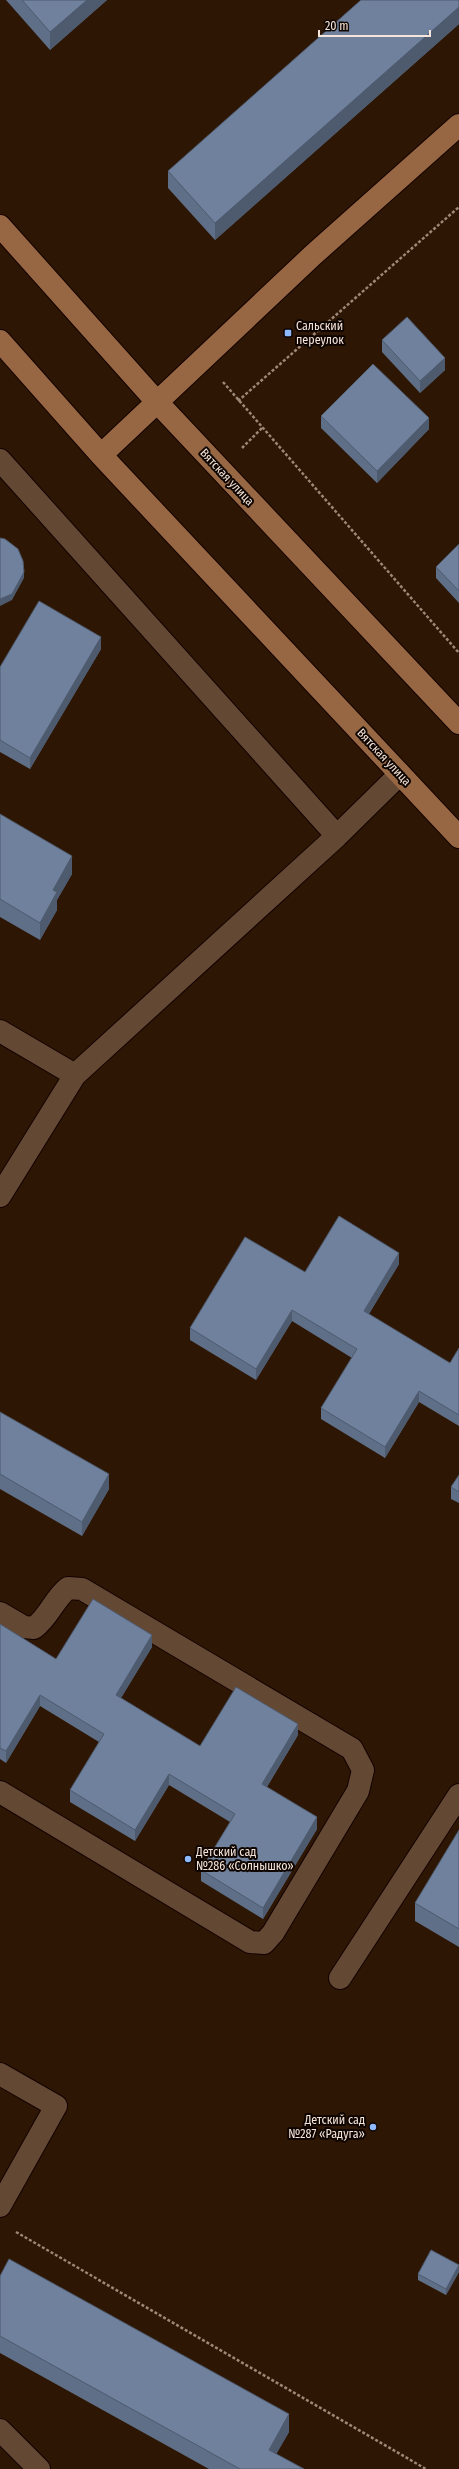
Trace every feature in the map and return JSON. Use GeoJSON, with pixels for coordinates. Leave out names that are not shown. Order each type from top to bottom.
{"type":"FeatureCollection","features":[{"type":"Feature","properties":{"kind":"main road"},"geometry":{"type":"LineString","coordinates":[[101,455],[313,255],[459,125]]}},
{"type":"Feature","properties":{"kind":"main road","name":"Вятская улица"},"geometry":{"type":"LineString","coordinates":[[0,226],[157,402],[457,718]]}},
{"type":"Feature","properties":{"kind":"main road","name":"Вятская улица"},"geometry":{"type":"LineString","coordinates":[[0,341],[101,455],[459,837]]}},
{"type":"Feature","properties":{"kind":"lane"},"geometry":{"type":"LineString","coordinates":[[0,460],[337,836]]}},
{"type":"Feature","properties":{"kind":"lane"},"geometry":{"type":"LineString","coordinates":[[0,1196],[76,1075],[337,836],[400,774]]}},
{"type":"Feature","properties":{"kind":"lane"},"geometry":{"type":"LineString","coordinates":[[0,1030],[76,1075]]}},
{"type":"Feature","properties":{"kind":"lane"},"geometry":{"type":"LineString","coordinates":[[0,1613],[24,1627],[34,1628],[42,1623],[58,1596],[68,1588],[82,1589],[352,1749],[363,1770],[358,1791],[273,1934],[264,1943],[250,1942],[0,1792]]}},
{"type":"Feature","properties":{"kind":"lane"},"geometry":{"type":"LineString","coordinates":[[340,1978],[459,1795]]}},
{"type":"Feature","properties":{"kind":"lane"},"geometry":{"type":"LineString","coordinates":[[0,2074],[56,2106],[0,2206]]}},
{"type":"Feature","properties":{"kind":"lane"},"geometry":{"type":"LineString","coordinates":[[0,2430],[39,2469]]}},
{"type":"Feature","properties":{"kind":"path"},"geometry":{"type":"LineString","coordinates":[[459,207],[238,401],[459,653]]}},
{"type":"Feature","properties":{"kind":"path"},"geometry":{"type":"LineString","coordinates":[[14,2230],[426,2469]]}},
{"type":"Feature","properties":{"kind":"building"},"geometry":{"type":"Polygon","coordinates":[[[22,0],[87,0],[50,32],[22,0]]]}},
{"type":"Feature","properties":{"kind":"building"},"geometry":{"type":"Polygon","coordinates":[[[361,0],[459,0],[459,7],[215,223],[168,171],[361,0]]]}},
{"type":"Feature","properties":{"kind":"building"},"geometry":{"type":"Polygon","coordinates":[[[407,317],[445,358],[420,381],[382,340],[407,317]]]}},
{"type":"Feature","properties":{"kind":"building"},"geometry":{"type":"Polygon","coordinates":[[[373,364],[429,418],[377,471],[321,416],[373,364]]]}},
{"type":"Feature","properties":{"kind":"building"},"geometry":{"type":"Polygon","coordinates":[[[0,538],[5,539],[18,549],[23,561],[24,572],[12,594],[0,599],[0,538]]]}},
{"type":"Feature","properties":{"kind":"building"},"geometry":{"type":"Polygon","coordinates":[[[459,544],[459,591],[436,567],[459,544]]]}},
{"type":"Feature","properties":{"kind":"building"},"geometry":{"type":"Polygon","coordinates":[[[39,601],[101,637],[30,758],[0,740],[0,667],[39,601]]]}},
{"type":"Feature","properties":{"kind":"building"},"geometry":{"type":"Polygon","coordinates":[[[0,814],[72,856],[53,890],[57,892],[40,923],[0,899],[0,814]]]}},
{"type":"Feature","properties":{"kind":"building"},"geometry":{"type":"Polygon","coordinates":[[[339,1216],[399,1253],[364,1311],[450,1363],[459,1348],[459,1415],[419,1391],[385,1447],[321,1408],[357,1349],[292,1310],[256,1369],[190,1328],[245,1237],[305,1272],[339,1216]]]}},
{"type":"Feature","properties":{"kind":"building"},"geometry":{"type":"Polygon","coordinates":[[[0,1412],[109,1474],[82,1522],[0,1474],[0,1412]]]}},
{"type":"Feature","properties":{"kind":"building"},"geometry":{"type":"Polygon","coordinates":[[[459,1475],[459,1492],[451,1487],[459,1475]]]}},
{"type":"Feature","properties":{"kind":"building"},"geometry":{"type":"Polygon","coordinates":[[[93,1599],[152,1635],[116,1695],[200,1746],[236,1687],[298,1724],[262,1784],[317,1817],[263,1908],[201,1870],[235,1814],[169,1774],[135,1830],[70,1790],[104,1734],[40,1695],[6,1751],[0,1748],[0,1624],[56,1659],[93,1599]]]}},
{"type":"Feature","properties":{"kind":"building"},"geometry":{"type":"Polygon","coordinates":[[[459,1830],[459,1929],[415,1903],[459,1830]]]}},
{"type":"Feature","properties":{"kind":"building"},"geometry":{"type":"Polygon","coordinates":[[[431,2250],[459,2265],[446,2289],[418,2274],[431,2250]]]}},
{"type":"Feature","properties":{"kind":"building"},"geometry":{"type":"Polygon","coordinates":[[[9,2259],[289,2414],[269,2450],[304,2469],[240,2469],[0,2336],[0,2276],[9,2259]]]}},
{"type":"Feature","properties":{"kind":"place","name":"Сальский переулок"},"geometry":{"type":"Point","coordinates":[288,333]}},
{"type":"Feature","properties":{"kind":"place","name":"Детский сад №286 «Солнышко»"},"geometry":{"type":"Point","coordinates":[188,1859]}},
{"type":"Feature","properties":{"kind":"place","name":"Детский сад №287 «Радуга»"},"geometry":{"type":"Point","coordinates":[373,2127]}}]}
